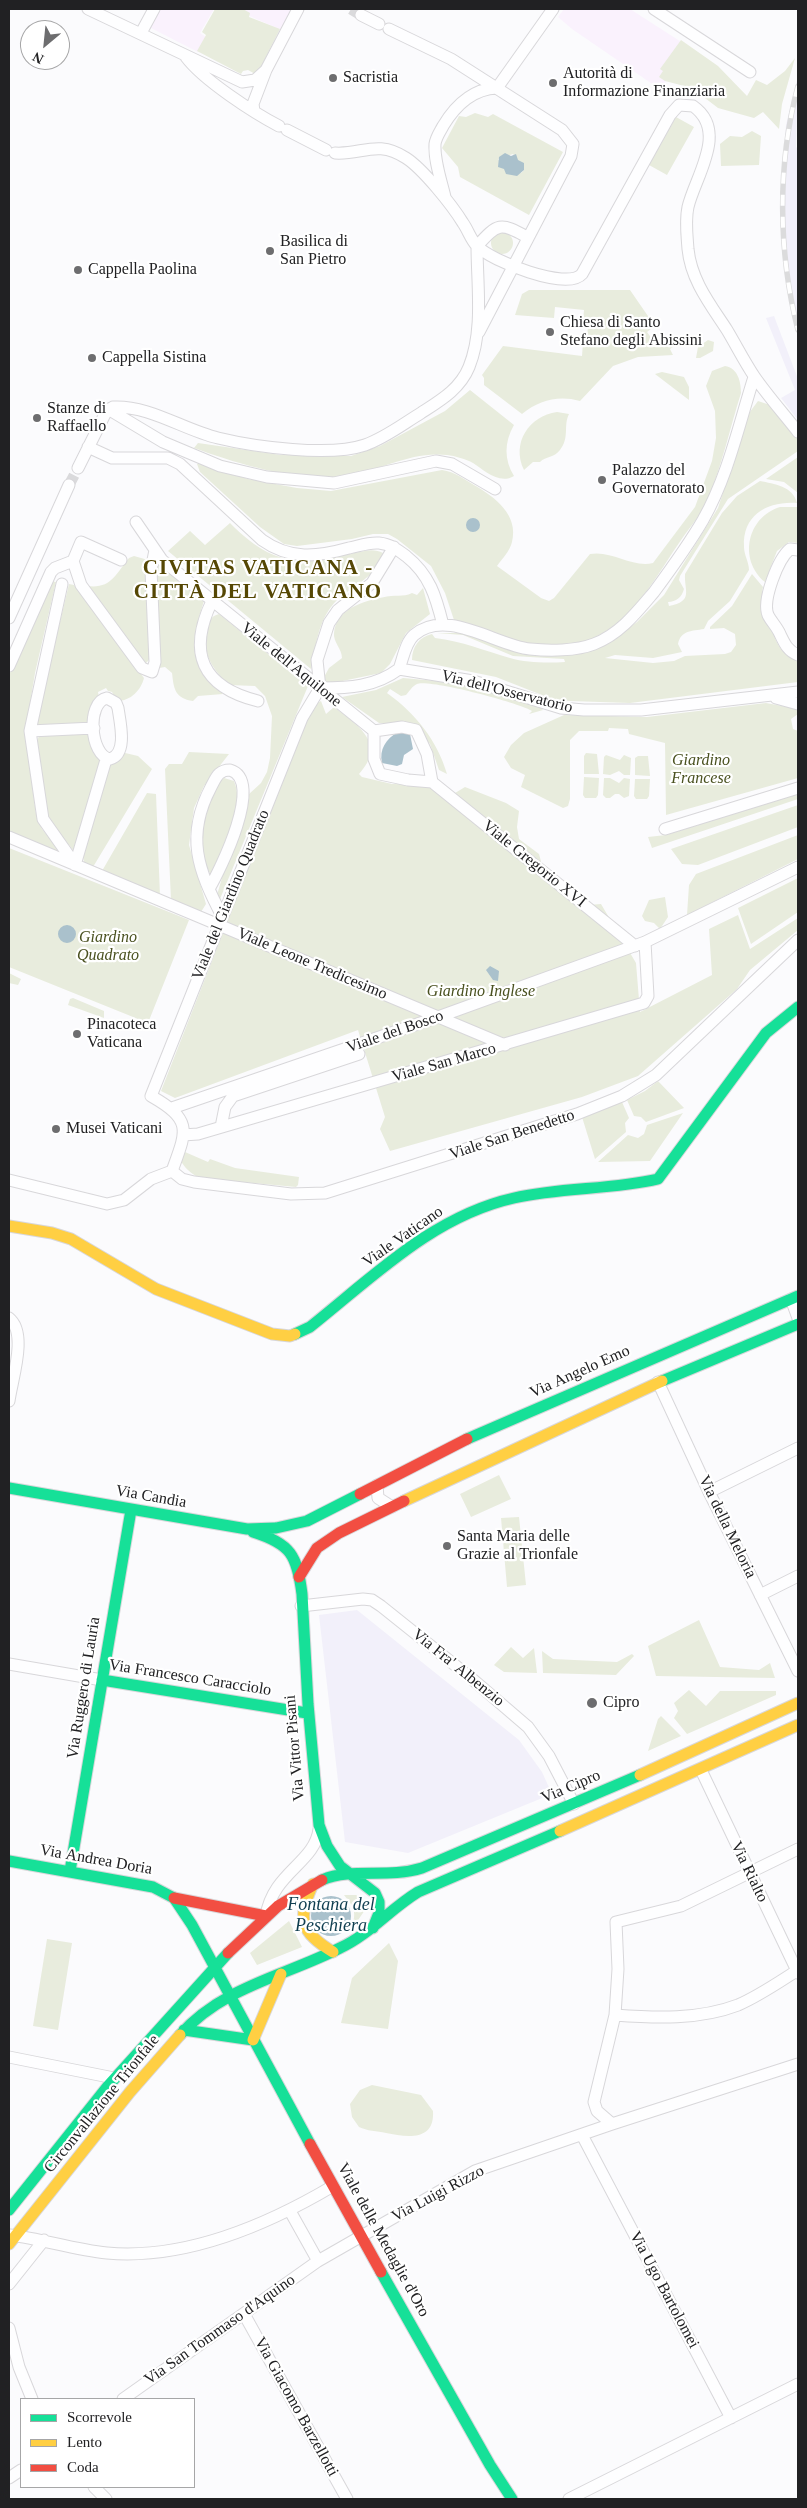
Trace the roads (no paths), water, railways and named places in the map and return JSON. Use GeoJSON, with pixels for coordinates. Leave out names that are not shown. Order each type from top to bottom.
{"type":"FeatureCollection","features":[{"type":"Feature","properties":{"kind":"main road","name":"Viale Vaticano"},"geometry":{"type":"LineString","coordinates":[[9,1226],[52,1233],[71,1239],[142,1282],[172,1296],[272,1334],[292,1336],[310,1327],[426,1237],[469,1213],[496,1202],[534,1194],[658,1179],[766,1033],[781,1018],[798,1007]]}},
{"type":"Feature","properties":{"kind":"main road","name":"Via Angelo Emo"},"geometry":{"type":"LineString","coordinates":[[288,1526],[315,1517],[484,1431],[794,1297]]}},
{"type":"Feature","properties":{"kind":"main road"},"geometry":{"type":"LineString","coordinates":[[299,1577],[311,1554],[326,1540],[507,1450],[658,1382],[798,1324]]}},
{"type":"Feature","properties":{"kind":"main road","name":"Via Candia"},"geometry":{"type":"LineString","coordinates":[[9,1488],[247,1529],[288,1526]]}},
{"type":"Feature","properties":{"kind":"main road","name":"Via Ruggero di Lauria"},"geometry":{"type":"LineString","coordinates":[[70,1871],[131,1510]]}},
{"type":"Feature","properties":{"kind":"main road"},"geometry":{"type":"LineString","coordinates":[[247,1529],[273,1539],[287,1548],[299,1577]]}},
{"type":"Feature","properties":{"kind":"main road","name":"Via Vittor Pisani"},"geometry":{"type":"LineString","coordinates":[[299,1577],[308,1713],[319,1827],[333,1858],[350,1873]]}},
{"type":"Feature","properties":{"kind":"main road","name":"Via Francesco Caracciolo"},"geometry":{"type":"LineString","coordinates":[[102,1680],[308,1713]]}},
{"type":"Feature","properties":{"kind":"main road","name":"Via Cipro"},"geometry":{"type":"LineString","coordinates":[[350,1873],[396,1874],[421,1869],[574,1804],[798,1703]]}},
{"type":"Feature","properties":{"kind":"main road"},"geometry":{"type":"LineString","coordinates":[[372,1928],[379,1914],[379,1901],[372,1889],[350,1873],[327,1878],[313,1884],[302,1907],[303,1924],[310,1937],[333,1952],[372,1928],[403,1900],[418,1892],[700,1770],[798,1725]]}},
{"type":"Feature","properties":{"kind":"main road","name":"Via Andrea Doria"},"geometry":{"type":"LineString","coordinates":[[9,1861],[153,1887],[174,1898]]}},
{"type":"Feature","properties":{"kind":"main road","name":"Circonvallazione Trionfale"},"geometry":{"type":"LineString","coordinates":[[9,2210],[114,2078],[215,1967],[266,1916],[313,1884]]}},
{"type":"Feature","properties":{"kind":"main road"},"geometry":{"type":"LineString","coordinates":[[174,1898],[266,1916]]}},
{"type":"Feature","properties":{"kind":"main road","name":"Viale delle Medaglie d'Oro"},"geometry":{"type":"LineString","coordinates":[[174,1898],[192,1925],[253,2040],[490,2465],[512,2499]]}},
{"type":"Feature","properties":{"kind":"main road","name":"Circonvallazione Trionfale"},"geometry":{"type":"LineString","coordinates":[[11,2238],[130,2092],[184,2030],[209,2007],[229,1995],[333,1952]]}},
{"type":"Feature","properties":{"kind":"main road"},"geometry":{"type":"LineString","coordinates":[[184,2030],[253,2040],[281,1974]]}},
{"type":"Feature","properties":{"kind":"street"},"geometry":{"type":"LineString","coordinates":[[88,9],[182,51],[242,82],[255,80],[266,70],[298,9]]}},
{"type":"Feature","properties":{"kind":"street"},"geometry":{"type":"LineString","coordinates":[[141,33],[154,9]]}},
{"type":"Feature","properties":{"kind":"street"},"geometry":{"type":"LineString","coordinates":[[444,197],[435,153],[435,140],[450,113],[459,104],[478,92],[497,88],[553,9]]}},
{"type":"Feature","properties":{"kind":"street"},"geometry":{"type":"LineString","coordinates":[[654,9],[750,72]]}},
{"type":"Feature","properties":{"kind":"street"},"geometry":{"type":"LineString","coordinates":[[108,409],[126,407],[193,431],[236,442],[303,449],[354,448],[374,441],[449,394],[460,383],[468,369],[477,336],[512,265],[571,156],[573,144],[562,130],[452,58],[361,15]]}},
{"type":"Feature","properties":{"kind":"street"},"geometry":{"type":"LineString","coordinates":[[182,51],[190,62],[264,118],[331,151],[378,148],[407,158],[444,197],[477,246],[497,260],[550,278],[566,281],[578,278],[670,115],[679,105],[693,106],[705,119],[709,141],[705,160],[688,207],[686,228],[689,260],[696,279],[712,310],[754,376],[798,432]]}},
{"type":"Feature","properties":{"kind":"street"},"geometry":{"type":"LineString","coordinates":[[254,111],[253,104],[265,78],[266,70]]}},
{"type":"Feature","properties":{"kind":"street"},"geometry":{"type":"LineString","coordinates":[[477,336],[477,246],[494,229],[501,226],[506,226],[527,237]]}},
{"type":"Feature","properties":{"kind":"street"},"geometry":{"type":"LineString","coordinates":[[394,548],[372,584],[344,604],[329,623],[317,660],[320,688],[350,688],[373,683],[399,669],[408,644],[414,635],[423,630],[443,625],[464,628],[530,649],[569,648],[594,644],[619,630],[640,609],[661,582],[703,520],[720,483],[754,376]]}},
{"type":"Feature","properties":{"kind":"street"},"geometry":{"type":"LineString","coordinates":[[78,468],[108,409]]}},
{"type":"Feature","properties":{"kind":"street"},"geometry":{"type":"LineString","coordinates":[[108,409],[163,442],[242,472],[299,481],[334,483],[436,461],[452,464],[495,489]]}},
{"type":"Feature","properties":{"kind":"street"},"geometry":{"type":"LineString","coordinates":[[88,447],[112,458],[168,458],[180,464],[262,540],[276,550],[306,556],[321,555],[373,543],[394,548],[413,561],[429,580],[443,625]]}},
{"type":"Feature","properties":{"kind":"street"},"geometry":{"type":"LineString","coordinates":[[9,618],[69,485]]}},
{"type":"Feature","properties":{"kind":"street","name":"Viale dell'Aquilone"},"geometry":{"type":"LineString","coordinates":[[136,522],[162,560],[374,731]]}},
{"type":"Feature","properties":{"kind":"street"},"geometry":{"type":"LineString","coordinates":[[121,560],[81,542],[73,561],[81,584],[142,668],[152,672],[156,662],[151,570],[155,550]]}},
{"type":"Feature","properties":{"kind":"street"},"geometry":{"type":"LineString","coordinates":[[798,550],[790,549],[782,558],[768,594],[767,606],[768,614],[784,644],[790,651],[798,655]]}},
{"type":"Feature","properties":{"kind":"street"},"geometry":{"type":"LineString","coordinates":[[9,666],[51,572],[55,568],[73,561]]}},
{"type":"Feature","properties":{"kind":"street"},"geometry":{"type":"LineString","coordinates":[[62,584],[30,731],[43,819],[75,865]]}},
{"type":"Feature","properties":{"kind":"street"},"geometry":{"type":"LineString","coordinates":[[212,601],[199,638],[202,658],[211,674],[222,686],[232,692],[258,701]]}},
{"type":"Feature","properties":{"kind":"street","name":"Via dell'Osservatorio"},"geometry":{"type":"LineString","coordinates":[[399,669],[473,681],[561,708],[584,710],[641,710],[798,692]]}},
{"type":"Feature","properties":{"kind":"street","name":"Viale del Giardino Quadrato"},"geometry":{"type":"LineString","coordinates":[[183,1135],[184,1128],[172,1108],[151,1096],[302,718],[320,688]]}},
{"type":"Feature","properties":{"kind":"street"},"geometry":{"type":"LineString","coordinates":[[771,696],[798,704]]}},
{"type":"Feature","properties":{"kind":"street"},"geometry":{"type":"LineString","coordinates":[[102,699],[112,700],[118,708],[121,747],[115,757],[106,758],[98,751],[94,728],[96,704],[102,699]]}},
{"type":"Feature","properties":{"kind":"street"},"geometry":{"type":"LineString","coordinates":[[402,727],[416,730],[427,754],[432,782],[401,779],[380,774],[374,759],[374,731],[402,727]]}},
{"type":"Feature","properties":{"kind":"street"},"geometry":{"type":"LineString","coordinates":[[30,731],[94,728]]}},
{"type":"Feature","properties":{"kind":"street"},"geometry":{"type":"LineString","coordinates":[[75,865],[105,763]]}},
{"type":"Feature","properties":{"kind":"street"},"geometry":{"type":"LineString","coordinates":[[204,919],[211,893],[240,820],[242,781],[237,774],[230,770],[221,772],[216,778],[200,809],[197,821],[196,848],[203,875],[211,893],[220,921]]}},
{"type":"Feature","properties":{"kind":"street","name":"Viale Gregorio XVI"},"geometry":{"type":"LineString","coordinates":[[432,782],[640,944]]}},
{"type":"Feature","properties":{"kind":"street"},"geometry":{"type":"LineString","coordinates":[[665,829],[798,788]]}},
{"type":"Feature","properties":{"kind":"street","name":"Viale Leone Tredicesimo"},"geometry":{"type":"LineString","coordinates":[[9,837],[204,919],[220,921],[505,1045]]}},
{"type":"Feature","properties":{"kind":"street","name":"Viale del Bosco"},"geometry":{"type":"LineString","coordinates":[[172,1108],[438,1017],[640,944],[674,930],[798,867]]}},
{"type":"Feature","properties":{"kind":"street","name":"Viale San Benedetto"},"geometry":{"type":"LineString","coordinates":[[172,1171],[177,1176],[194,1182],[291,1194],[325,1193],[577,1114],[622,1096],[656,1075],[798,940]]}},
{"type":"Feature","properties":{"kind":"street","name":"Viale San Marco"},"geometry":{"type":"LineString","coordinates":[[183,1135],[198,1134],[221,1128],[644,1003],[648,996],[640,944]]}},
{"type":"Feature","properties":{"kind":"street"},"geometry":{"type":"LineString","coordinates":[[221,1128],[225,1107],[233,1096],[359,1054]]}},
{"type":"Feature","properties":{"kind":"street"},"geometry":{"type":"LineString","coordinates":[[9,1180],[107,1204],[124,1200],[151,1179],[172,1171],[183,1135]]}},
{"type":"Feature","properties":{"kind":"street"},"geometry":{"type":"LineString","coordinates":[[794,1297],[798,1318]]}},
{"type":"Feature","properties":{"kind":"street"},"geometry":{"type":"LineString","coordinates":[[9,1401],[19,1341],[12,1321]]}},
{"type":"Feature","properties":{"kind":"street","name":"Via della Meloria"},"geometry":{"type":"LineString","coordinates":[[658,1382],[709,1492],[798,1671]]}},
{"type":"Feature","properties":{"kind":"street"},"geometry":{"type":"LineString","coordinates":[[709,1492],[798,1448]]}},
{"type":"Feature","properties":{"kind":"street"},"geometry":{"type":"LineString","coordinates":[[378,1485],[378,1498],[392,1507]]}},
{"type":"Feature","properties":{"kind":"street"},"geometry":{"type":"LineString","coordinates":[[760,1595],[798,1576]]}},
{"type":"Feature","properties":{"kind":"street","name":"Via Fra' Albenzio"},"geometry":{"type":"LineString","coordinates":[[301,1606],[362,1599],[372,1600],[381,1606],[471,1678],[528,1728],[549,1756],[574,1804]]}},
{"type":"Feature","properties":{"kind":"street","name":"Via Francesco Caracciolo"},"geometry":{"type":"LineString","coordinates":[[9,1664],[102,1680]]}},
{"type":"Feature","properties":{"kind":"street","name":"Via Rialto"},"geometry":{"type":"LineString","coordinates":[[700,1770],[798,1971]]}},
{"type":"Feature","properties":{"kind":"street"},"geometry":{"type":"LineString","coordinates":[[266,1916],[274,1891],[314,1846],[319,1827]]}},
{"type":"Feature","properties":{"kind":"street"},"geometry":{"type":"LineString","coordinates":[[612,2124],[597,2111],[594,2099],[615,2016],[618,1970],[616,1922],[681,1906],[798,1849]]}},
{"type":"Feature","properties":{"kind":"street"},"geometry":{"type":"LineString","coordinates":[[615,2016],[674,2017],[718,2011],[739,2004],[798,1971]]}},
{"type":"Feature","properties":{"kind":"street"},"geometry":{"type":"LineString","coordinates":[[9,2058],[114,2078]]}},
{"type":"Feature","properties":{"kind":"street","name":"Via Luigi Rizzo"},"geometry":{"type":"LineString","coordinates":[[318,2261],[476,2171],[612,2124],[798,2064]]}},
{"type":"Feature","properties":{"kind":"street","name":"Via Ugo Bartolomei"},"geometry":{"type":"LineString","coordinates":[[578,2136],[596,2162],[731,2418]]}},
{"type":"Feature","properties":{"kind":"street"},"geometry":{"type":"LineString","coordinates":[[11,2238],[44,2240],[108,2253],[149,2253],[218,2238],[290,2211],[334,2186]]}},
{"type":"Feature","properties":{"kind":"street"},"geometry":{"type":"LineString","coordinates":[[290,2211],[318,2261]]}},
{"type":"Feature","properties":{"kind":"street"},"geometry":{"type":"LineString","coordinates":[[9,2284],[44,2240]]}},
{"type":"Feature","properties":{"kind":"street","name":"Via San Tommaso d'Aquino"},"geometry":{"type":"LineString","coordinates":[[124,2398],[318,2261]]}},
{"type":"Feature","properties":{"kind":"street","name":"Via Giacomo Barzellotti"},"geometry":{"type":"LineString","coordinates":[[244,2314],[348,2499]]}},
{"type":"Feature","properties":{"kind":"street"},"geometry":{"type":"LineString","coordinates":[[9,2328],[19,2367],[32,2398]]}},
{"type":"Feature","properties":{"kind":"street"},"geometry":{"type":"LineString","coordinates":[[569,2499],[798,2384]]}},
{"type":"Feature","properties":{"kind":"street"},"geometry":{"type":"LineString","coordinates":[[9,2478],[20,2471]]}},
{"type":"Feature","properties":{"kind":"street"},"geometry":{"type":"LineString","coordinates":[[95,2488],[106,2499]]}},
{"type":"Feature","properties":{"kind":"water"},"geometry":{"type":"Polygon","coordinates":[[[505,153],[511,156],[516,154],[518,160],[524,163],[524,170],[517,176],[506,174],[504,169],[498,167],[499,157],[505,153]]]}},
{"type":"Feature","properties":{"kind":"water"},"geometry":{"type":"Polygon","coordinates":[[[470,518],[476,518],[480,525],[476,532],[470,532],[466,528],[466,522],[470,518]]]}},
{"type":"Feature","properties":{"kind":"water"},"geometry":{"type":"Polygon","coordinates":[[[398,732],[410,734],[413,749],[404,755],[402,764],[397,766],[382,763],[381,758],[384,745],[398,732]]]}},
{"type":"Feature","properties":{"kind":"water"},"geometry":{"type":"Polygon","coordinates":[[[63,925],[71,925],[76,930],[74,941],[63,943],[58,938],[58,930],[63,925]]]}},
{"type":"Feature","properties":{"kind":"water"},"geometry":{"type":"Polygon","coordinates":[[[490,966],[499,971],[498,981],[493,980],[486,970],[490,966]]]}},
{"type":"Feature","properties":{"kind":"water","name":"Fontana del Peschiera"},"geometry":{"type":"Polygon","coordinates":[[[327,1896],[335,1896],[342,1899],[348,1905],[351,1916],[348,1927],[342,1933],[335,1936],[327,1936],[320,1933],[314,1927],[311,1920],[311,1912],[314,1905],[320,1899],[327,1896]]]}},
{"type":"Feature","properties":{"kind":"tunnel"},"geometry":{"type":"LineString","coordinates":[[351,9],[361,15]]}},
{"type":"Feature","properties":{"kind":"tunnel"},"geometry":{"type":"LineString","coordinates":[[69,485],[78,468]]}},
{"type":"Feature","properties":{"kind":"railway"},"geometry":{"type":"LineString","coordinates":[[798,86],[786,146],[783,177],[784,239],[787,270],[798,330]]}},
{"type":"Feature","properties":{"kind":"place","name":"Sacristia"},"geometry":{"type":"Point","coordinates":[333,78]}},
{"type":"Feature","properties":{"kind":"place","name":"Autorità di Informazione Finanziaria"},"geometry":{"type":"Point","coordinates":[553,83]}},
{"type":"Feature","properties":{"kind":"place","name":"Basilica di San Pietro"},"geometry":{"type":"Point","coordinates":[270,251]}},
{"type":"Feature","properties":{"kind":"place","name":"Cappella Paolina"},"geometry":{"type":"Point","coordinates":[78,270]}},
{"type":"Feature","properties":{"kind":"place","name":"Chiesa di Santo Stefano degli Abissini"},"geometry":{"type":"Point","coordinates":[550,332]}},
{"type":"Feature","properties":{"kind":"place","name":"Cappella Sistina"},"geometry":{"type":"Point","coordinates":[92,358]}},
{"type":"Feature","properties":{"kind":"place","name":"Stanze di Raffaello"},"geometry":{"type":"Point","coordinates":[37,418]}},
{"type":"Feature","properties":{"kind":"place","name":"Palazzo del Governatorato"},"geometry":{"type":"Point","coordinates":[602,480]}},
{"type":"Feature","properties":{"kind":"place","name":"Pinacoteca Vaticana"},"geometry":{"type":"Point","coordinates":[77,1034]}},
{"type":"Feature","properties":{"kind":"place","name":"Musei Vaticani"},"geometry":{"type":"Point","coordinates":[56,1129]}},
{"type":"Feature","properties":{"kind":"place","name":"Santa Maria delle Grazie al Trionfale"},"geometry":{"type":"Point","coordinates":[447,1546]}},
{"type":"Feature","properties":{"kind":"place","name":"Cipro"},"geometry":{"type":"Point","coordinates":[592,1703]}},
{"type":"Feature","properties":{"kind":"district","name":"CIVITAS VATICANA - CITTÀ DEL VATICANO"},"geometry":{"type":"Point","coordinates":[258,581]}},
{"type":"Feature","properties":{"kind":"park label","name":"Giardino Francese"},"geometry":{"type":"Point","coordinates":[701,770]}},
{"type":"Feature","properties":{"kind":"park label","name":"Giardino Quadrato"},"geometry":{"type":"Point","coordinates":[108,947]}},
{"type":"Feature","properties":{"kind":"park label","name":"Giardino Inglese"},"geometry":{"type":"Point","coordinates":[481,992]}}]}
